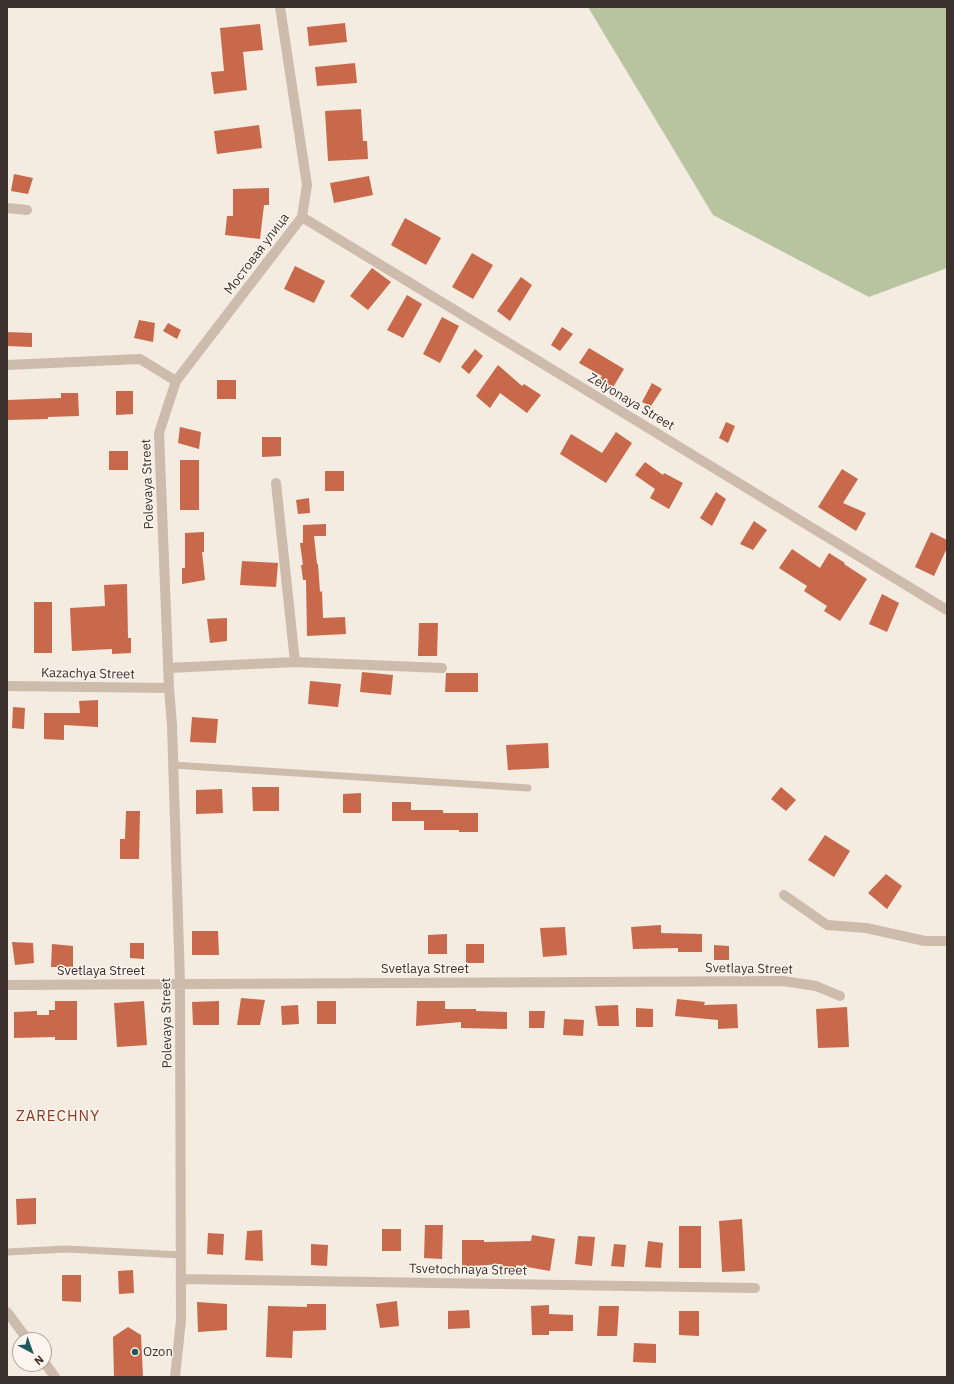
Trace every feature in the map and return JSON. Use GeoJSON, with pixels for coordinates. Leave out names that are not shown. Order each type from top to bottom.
{"type":"FeatureCollection","features":[{"type":"Feature","properties":{"kind":"street","name":"Мостовая улица"},"geometry":{"type":"LineString","coordinates":[[176,381],[302,217],[307,185],[280,7]]}},
{"type":"Feature","properties":{"kind":"street"},"geometry":{"type":"LineString","coordinates":[[7,208],[27,210]]}},
{"type":"Feature","properties":{"kind":"street","name":"Zelyonaya Street"},"geometry":{"type":"LineString","coordinates":[[302,217],[947,610]]}},
{"type":"Feature","properties":{"kind":"street"},"geometry":{"type":"LineString","coordinates":[[7,365],[140,359],[176,381]]}},
{"type":"Feature","properties":{"kind":"street","name":"Polevaya Street"},"geometry":{"type":"LineString","coordinates":[[175,1377],[181,1320],[182,1255],[180,983],[172,725],[168,668],[159,433],[176,381]]}},
{"type":"Feature","properties":{"kind":"street"},"geometry":{"type":"LineString","coordinates":[[276,483],[295,662]]}},
{"type":"Feature","properties":{"kind":"street"},"geometry":{"type":"LineString","coordinates":[[168,668],[295,662],[442,668]]}},
{"type":"Feature","properties":{"kind":"street","name":"Kazachya Street"},"geometry":{"type":"LineString","coordinates":[[7,686],[169,688]]}},
{"type":"Feature","properties":{"kind":"street"},"geometry":{"type":"LineString","coordinates":[[784,895],[827,925],[866,928],[925,941],[947,942]]}},
{"type":"Feature","properties":{"kind":"street","name":"Svetlaya Street"},"geometry":{"type":"LineString","coordinates":[[7,984],[783,981],[816,986],[840,996]]}},
{"type":"Feature","properties":{"kind":"street","name":"Tsvetochnaya Street"},"geometry":{"type":"LineString","coordinates":[[181,1279],[755,1288]]}},
{"type":"Feature","properties":{"kind":"street"},"geometry":{"type":"LineString","coordinates":[[7,1312],[22,1332]]}},
{"type":"Feature","properties":{"kind":"lane"},"geometry":{"type":"LineString","coordinates":[[173,765],[528,788]]}},
{"type":"Feature","properties":{"kind":"lane"},"geometry":{"type":"LineString","coordinates":[[7,1252],[66,1249],[182,1255]]}},
{"type":"Feature","properties":{"kind":"green space"},"geometry":{"type":"Polygon","coordinates":[[[588,7],[947,7],[947,268],[869,297],[713,215],[588,7]]]}},
{"type":"Feature","properties":{"kind":"building"},"geometry":{"type":"Polygon","coordinates":[[[345,23],[347,42],[309,46],[307,27],[345,23]]]}},
{"type":"Feature","properties":{"kind":"building"},"geometry":{"type":"Polygon","coordinates":[[[260,24],[263,50],[243,52],[247,90],[214,94],[211,72],[224,71],[220,28],[260,24]]]}},
{"type":"Feature","properties":{"kind":"building"},"geometry":{"type":"Polygon","coordinates":[[[355,63],[357,83],[317,86],[315,67],[355,63]]]}},
{"type":"Feature","properties":{"kind":"building"},"geometry":{"type":"Polygon","coordinates":[[[361,109],[363,141],[367,141],[368,159],[328,161],[325,111],[361,109]]]}},
{"type":"Feature","properties":{"kind":"building"},"geometry":{"type":"Polygon","coordinates":[[[259,125],[262,148],[217,154],[214,131],[259,125]]]}},
{"type":"Feature","properties":{"kind":"building"},"geometry":{"type":"Polygon","coordinates":[[[14,174],[33,178],[28,194],[11,191],[14,174]]]}},
{"type":"Feature","properties":{"kind":"building"},"geometry":{"type":"Polygon","coordinates":[[[369,176],[373,195],[334,203],[330,183],[369,176]]]}},
{"type":"Feature","properties":{"kind":"building"},"geometry":{"type":"Polygon","coordinates":[[[269,188],[269,205],[264,205],[260,239],[225,235],[227,216],[233,216],[233,189],[269,188]]]}},
{"type":"Feature","properties":{"kind":"building"},"geometry":{"type":"Polygon","coordinates":[[[405,218],[441,238],[426,265],[391,245],[405,218]]]}},
{"type":"Feature","properties":{"kind":"building"},"geometry":{"type":"Polygon","coordinates":[[[472,253],[493,265],[473,299],[452,287],[472,253]]]}},
{"type":"Feature","properties":{"kind":"building"},"geometry":{"type":"Polygon","coordinates":[[[295,266],[325,281],[314,303],[284,289],[295,266]]]}},
{"type":"Feature","properties":{"kind":"building"},"geometry":{"type":"Polygon","coordinates":[[[372,268],[391,282],[368,310],[350,296],[372,268]]]}},
{"type":"Feature","properties":{"kind":"building"},"geometry":{"type":"Polygon","coordinates":[[[521,277],[532,285],[510,321],[497,311],[521,277]]]}},
{"type":"Feature","properties":{"kind":"building"},"geometry":{"type":"Polygon","coordinates":[[[407,295],[422,304],[403,338],[387,330],[407,295]]]}},
{"type":"Feature","properties":{"kind":"building"},"geometry":{"type":"Polygon","coordinates":[[[442,317],[459,326],[440,363],[423,354],[442,317]]]}},
{"type":"Feature","properties":{"kind":"building"},"geometry":{"type":"Polygon","coordinates":[[[139,320],[155,323],[153,342],[134,338],[139,320]]]}},
{"type":"Feature","properties":{"kind":"building"},"geometry":{"type":"Polygon","coordinates":[[[168,323],[181,330],[177,339],[163,331],[168,323]]]}},
{"type":"Feature","properties":{"kind":"building"},"geometry":{"type":"Polygon","coordinates":[[[562,327],[573,334],[560,351],[551,345],[562,327]]]}},
{"type":"Feature","properties":{"kind":"building"},"geometry":{"type":"Polygon","coordinates":[[[7,332],[32,333],[32,347],[7,346],[7,332]]]}},
{"type":"Feature","properties":{"kind":"building"},"geometry":{"type":"Polygon","coordinates":[[[589,348],[624,369],[612,389],[599,380],[602,376],[579,363],[589,348]]]}},
{"type":"Feature","properties":{"kind":"building"},"geometry":{"type":"Polygon","coordinates":[[[475,349],[483,356],[469,374],[461,367],[475,349]]]}},
{"type":"Feature","properties":{"kind":"building"},"geometry":{"type":"Polygon","coordinates":[[[498,365],[522,386],[524,384],[541,395],[527,413],[500,393],[490,408],[476,396],[498,365]]]}},
{"type":"Feature","properties":{"kind":"building"},"geometry":{"type":"Polygon","coordinates":[[[217,380],[236,380],[236,399],[217,399],[217,380]]]}},
{"type":"Feature","properties":{"kind":"building"},"geometry":{"type":"Polygon","coordinates":[[[652,383],[662,389],[651,406],[642,402],[652,383]]]}},
{"type":"Feature","properties":{"kind":"building"},"geometry":{"type":"Polygon","coordinates":[[[116,391],[133,391],[133,414],[116,415],[116,391]]]}},
{"type":"Feature","properties":{"kind":"building"},"geometry":{"type":"Polygon","coordinates":[[[61,393],[78,393],[79,416],[48,417],[48,419],[7,420],[7,400],[61,398],[61,393]]]}},
{"type":"Feature","properties":{"kind":"building"},"geometry":{"type":"Polygon","coordinates":[[[726,422],[735,426],[728,443],[719,438],[726,422]]]}},
{"type":"Feature","properties":{"kind":"building"},"geometry":{"type":"Polygon","coordinates":[[[180,427],[201,432],[199,449],[178,443],[180,427]]]}},
{"type":"Feature","properties":{"kind":"building"},"geometry":{"type":"Polygon","coordinates":[[[616,432],[632,443],[606,483],[560,454],[571,434],[602,453],[616,432]]]}},
{"type":"Feature","properties":{"kind":"building"},"geometry":{"type":"Polygon","coordinates":[[[262,437],[281,437],[281,456],[262,457],[262,437]]]}},
{"type":"Feature","properties":{"kind":"building"},"geometry":{"type":"Polygon","coordinates":[[[109,451],[128,451],[128,470],[109,470],[109,451]]]}},
{"type":"Feature","properties":{"kind":"building"},"geometry":{"type":"Polygon","coordinates":[[[180,460],[199,460],[199,510],[180,510],[180,460]]]}},
{"type":"Feature","properties":{"kind":"building"},"geometry":{"type":"Polygon","coordinates":[[[645,462],[663,475],[664,473],[683,483],[669,509],[650,498],[655,489],[635,475],[645,462]]]}},
{"type":"Feature","properties":{"kind":"building"},"geometry":{"type":"Polygon","coordinates":[[[842,469],[858,479],[843,503],[866,513],[856,531],[818,507],[842,469]]]}},
{"type":"Feature","properties":{"kind":"building"},"geometry":{"type":"Polygon","coordinates":[[[325,471],[344,471],[344,491],[325,491],[325,471]]]}},
{"type":"Feature","properties":{"kind":"building"},"geometry":{"type":"Polygon","coordinates":[[[716,492],[726,499],[712,526],[700,518],[716,492]]]}},
{"type":"Feature","properties":{"kind":"building"},"geometry":{"type":"Polygon","coordinates":[[[309,498],[310,513],[298,514],[296,500],[309,498]]]}},
{"type":"Feature","properties":{"kind":"building"},"geometry":{"type":"Polygon","coordinates":[[[754,521],[767,530],[753,550],[740,544],[754,521]]]}},
{"type":"Feature","properties":{"kind":"building"},"geometry":{"type":"Polygon","coordinates":[[[326,524],[326,536],[314,536],[320,592],[322,591],[323,618],[345,617],[346,634],[307,636],[306,580],[303,580],[301,565],[303,565],[300,543],[303,543],[303,525],[326,524]]]}},
{"type":"Feature","properties":{"kind":"building"},"geometry":{"type":"Polygon","coordinates":[[[204,532],[204,552],[202,552],[205,580],[182,584],[182,568],[185,568],[185,533],[204,532]]]}},
{"type":"Feature","properties":{"kind":"building"},"geometry":{"type":"Polygon","coordinates":[[[931,532],[947,540],[947,548],[934,576],[915,567],[931,532]]]}},
{"type":"Feature","properties":{"kind":"building"},"geometry":{"type":"Polygon","coordinates":[[[792,549],[820,568],[829,553],[867,579],[840,621],[824,611],[827,606],[804,591],[807,586],[779,568],[792,549]]]}},
{"type":"Feature","properties":{"kind":"building"},"geometry":{"type":"Polygon","coordinates":[[[242,561],[278,563],[276,587],[240,585],[242,561]]]}},
{"type":"Feature","properties":{"kind":"building"},"geometry":{"type":"Polygon","coordinates":[[[127,584],[128,638],[131,638],[131,653],[112,654],[112,649],[72,651],[70,608],[105,606],[104,585],[127,584]]]}},
{"type":"Feature","properties":{"kind":"building"},"geometry":{"type":"Polygon","coordinates":[[[882,594],[899,603],[887,632],[869,624],[882,594]]]}},
{"type":"Feature","properties":{"kind":"building"},"geometry":{"type":"Polygon","coordinates":[[[34,602],[52,602],[52,653],[34,653],[34,602]]]}},
{"type":"Feature","properties":{"kind":"building"},"geometry":{"type":"Polygon","coordinates":[[[227,618],[227,641],[210,643],[207,619],[227,618]]]}},
{"type":"Feature","properties":{"kind":"building"},"geometry":{"type":"Polygon","coordinates":[[[419,623],[438,623],[437,656],[418,656],[419,623]]]}},
{"type":"Feature","properties":{"kind":"building"},"geometry":{"type":"Polygon","coordinates":[[[362,672],[393,675],[391,695],[360,692],[362,672]]]}},
{"type":"Feature","properties":{"kind":"building"},"geometry":{"type":"Polygon","coordinates":[[[446,673],[478,673],[478,692],[445,692],[446,673]]]}},
{"type":"Feature","properties":{"kind":"building"},"geometry":{"type":"Polygon","coordinates":[[[310,681],[341,684],[338,707],[308,704],[310,681]]]}},
{"type":"Feature","properties":{"kind":"building"},"geometry":{"type":"Polygon","coordinates":[[[98,700],[98,727],[64,725],[64,740],[44,739],[44,713],[80,713],[79,701],[98,700]]]}},
{"type":"Feature","properties":{"kind":"building"},"geometry":{"type":"Polygon","coordinates":[[[13,707],[25,708],[24,729],[12,728],[13,707]]]}},
{"type":"Feature","properties":{"kind":"building"},"geometry":{"type":"Polygon","coordinates":[[[192,717],[218,719],[216,743],[190,742],[192,717]]]}},
{"type":"Feature","properties":{"kind":"building"},"geometry":{"type":"Polygon","coordinates":[[[548,743],[549,768],[508,770],[506,745],[548,743]]]}},
{"type":"Feature","properties":{"kind":"building"},"geometry":{"type":"Polygon","coordinates":[[[252,787],[279,787],[279,811],[253,811],[252,787]]]}},
{"type":"Feature","properties":{"kind":"building"},"geometry":{"type":"Polygon","coordinates":[[[781,787],[796,800],[786,811],[771,799],[781,787]]]}},
{"type":"Feature","properties":{"kind":"building"},"geometry":{"type":"Polygon","coordinates":[[[222,789],[223,813],[196,814],[196,790],[222,789]]]}},
{"type":"Feature","properties":{"kind":"building"},"geometry":{"type":"Polygon","coordinates":[[[361,793],[361,813],[343,813],[343,794],[361,793]]]}},
{"type":"Feature","properties":{"kind":"building"},"geometry":{"type":"Polygon","coordinates":[[[392,802],[411,802],[411,810],[443,810],[443,813],[478,813],[478,832],[459,832],[459,830],[424,830],[424,821],[392,821],[392,802]]]}},
{"type":"Feature","properties":{"kind":"building"},"geometry":{"type":"Polygon","coordinates":[[[126,811],[140,811],[139,859],[120,859],[120,839],[125,839],[126,811]]]}},
{"type":"Feature","properties":{"kind":"building"},"geometry":{"type":"Polygon","coordinates":[[[825,835],[850,851],[834,877],[808,860],[825,835]]]}},
{"type":"Feature","properties":{"kind":"building"},"geometry":{"type":"Polygon","coordinates":[[[886,874],[902,886],[887,909],[868,893],[886,874]]]}},
{"type":"Feature","properties":{"kind":"building"},"geometry":{"type":"Polygon","coordinates":[[[661,925],[661,933],[702,934],[702,952],[678,952],[678,948],[633,949],[631,927],[661,925]]]}},
{"type":"Feature","properties":{"kind":"building"},"geometry":{"type":"Polygon","coordinates":[[[565,927],[567,955],[543,957],[540,928],[565,927]]]}},
{"type":"Feature","properties":{"kind":"building"},"geometry":{"type":"Polygon","coordinates":[[[192,931],[218,931],[219,955],[192,955],[192,931]]]}},
{"type":"Feature","properties":{"kind":"building"},"geometry":{"type":"Polygon","coordinates":[[[447,934],[447,954],[428,954],[428,935],[447,934]]]}},
{"type":"Feature","properties":{"kind":"building"},"geometry":{"type":"Polygon","coordinates":[[[12,942],[33,943],[34,963],[15,965],[12,942]]]}},
{"type":"Feature","properties":{"kind":"building"},"geometry":{"type":"Polygon","coordinates":[[[130,943],[144,943],[144,959],[130,958],[130,943]]]}},
{"type":"Feature","properties":{"kind":"building"},"geometry":{"type":"Polygon","coordinates":[[[52,944],[73,946],[73,967],[51,967],[52,944]]]}},
{"type":"Feature","properties":{"kind":"building"},"geometry":{"type":"Polygon","coordinates":[[[466,944],[484,944],[484,963],[466,963],[466,944]]]}},
{"type":"Feature","properties":{"kind":"building"},"geometry":{"type":"Polygon","coordinates":[[[714,945],[729,946],[729,960],[714,960],[714,945]]]}},
{"type":"Feature","properties":{"kind":"building"},"geometry":{"type":"Polygon","coordinates":[[[241,998],[265,1000],[260,1025],[237,1025],[241,998]]]}},
{"type":"Feature","properties":{"kind":"building"},"geometry":{"type":"Polygon","coordinates":[[[677,999],[705,1002],[704,1005],[737,1004],[738,1028],[718,1029],[718,1020],[675,1016],[677,999]]]}},
{"type":"Feature","properties":{"kind":"building"},"geometry":{"type":"Polygon","coordinates":[[[55,1001],[77,1001],[77,1040],[55,1040],[55,1037],[14,1038],[14,1012],[37,1011],[37,1015],[49,1015],[49,1010],[55,1010],[55,1001]]]}},
{"type":"Feature","properties":{"kind":"building"},"geometry":{"type":"Polygon","coordinates":[[[144,1001],[147,1045],[117,1047],[114,1003],[144,1001]]]}},
{"type":"Feature","properties":{"kind":"building"},"geometry":{"type":"Polygon","coordinates":[[[219,1001],[219,1025],[193,1025],[192,1002],[219,1001]]]}},
{"type":"Feature","properties":{"kind":"building"},"geometry":{"type":"Polygon","coordinates":[[[317,1001],[336,1001],[336,1024],[317,1024],[317,1001]]]}},
{"type":"Feature","properties":{"kind":"building"},"geometry":{"type":"Polygon","coordinates":[[[417,1001],[445,1001],[445,1009],[476,1009],[476,1011],[507,1012],[507,1029],[461,1028],[461,1022],[416,1026],[417,1001]]]}},
{"type":"Feature","properties":{"kind":"building"},"geometry":{"type":"Polygon","coordinates":[[[298,1005],[299,1024],[282,1025],[281,1006],[298,1005]]]}},
{"type":"Feature","properties":{"kind":"building"},"geometry":{"type":"Polygon","coordinates":[[[618,1005],[619,1026],[598,1026],[595,1006],[618,1005]]]}},
{"type":"Feature","properties":{"kind":"building"},"geometry":{"type":"Polygon","coordinates":[[[847,1007],[849,1047],[818,1048],[816,1009],[847,1007]]]}},
{"type":"Feature","properties":{"kind":"building"},"geometry":{"type":"Polygon","coordinates":[[[636,1008],[653,1009],[653,1027],[636,1027],[636,1008]]]}},
{"type":"Feature","properties":{"kind":"building"},"geometry":{"type":"Polygon","coordinates":[[[529,1011],[545,1011],[544,1028],[529,1028],[529,1011]]]}},
{"type":"Feature","properties":{"kind":"building"},"geometry":{"type":"Polygon","coordinates":[[[564,1019],[584,1020],[583,1036],[563,1035],[564,1019]]]}},
{"type":"Feature","properties":{"kind":"building"},"geometry":{"type":"Polygon","coordinates":[[[36,1198],[36,1224],[17,1225],[16,1199],[36,1198]]]}},
{"type":"Feature","properties":{"kind":"building"},"geometry":{"type":"Polygon","coordinates":[[[742,1219],[745,1271],[722,1272],[719,1221],[742,1219]]]}},
{"type":"Feature","properties":{"kind":"building"},"geometry":{"type":"Polygon","coordinates":[[[425,1225],[443,1225],[442,1259],[424,1258],[425,1225]]]}},
{"type":"Feature","properties":{"kind":"building"},"geometry":{"type":"Polygon","coordinates":[[[679,1226],[701,1226],[701,1268],[679,1268],[679,1226]]]}},
{"type":"Feature","properties":{"kind":"building"},"geometry":{"type":"Polygon","coordinates":[[[382,1229],[401,1229],[401,1251],[382,1251],[382,1229]]]}},
{"type":"Feature","properties":{"kind":"building"},"geometry":{"type":"Polygon","coordinates":[[[262,1230],[263,1261],[245,1260],[247,1231],[262,1230]]]}},
{"type":"Feature","properties":{"kind":"building"},"geometry":{"type":"Polygon","coordinates":[[[208,1233],[224,1234],[223,1255],[207,1254],[208,1233]]]}},
{"type":"Feature","properties":{"kind":"building"},"geometry":{"type":"Polygon","coordinates":[[[532,1235],[555,1239],[550,1271],[516,1265],[516,1268],[500,1268],[500,1264],[462,1267],[462,1240],[484,1240],[484,1242],[531,1241],[532,1235]]]}},
{"type":"Feature","properties":{"kind":"building"},"geometry":{"type":"Polygon","coordinates":[[[578,1236],[595,1237],[592,1266],[575,1264],[578,1236]]]}},
{"type":"Feature","properties":{"kind":"building"},"geometry":{"type":"Polygon","coordinates":[[[648,1241],[663,1243],[661,1268],[645,1267],[648,1241]]]}},
{"type":"Feature","properties":{"kind":"building"},"geometry":{"type":"Polygon","coordinates":[[[311,1244],[328,1245],[327,1266],[311,1265],[311,1244]]]}},
{"type":"Feature","properties":{"kind":"building"},"geometry":{"type":"Polygon","coordinates":[[[614,1244],[626,1245],[624,1267],[611,1266],[614,1244]]]}},
{"type":"Feature","properties":{"kind":"building"},"geometry":{"type":"Polygon","coordinates":[[[133,1270],[134,1293],[119,1294],[118,1271],[133,1270]]]}},
{"type":"Feature","properties":{"kind":"building"},"geometry":{"type":"Polygon","coordinates":[[[62,1275],[81,1275],[81,1302],[62,1301],[62,1275]]]}},
{"type":"Feature","properties":{"kind":"building"},"geometry":{"type":"Polygon","coordinates":[[[397,1301],[399,1326],[380,1328],[376,1304],[397,1301]]]}},
{"type":"Feature","properties":{"kind":"building"},"geometry":{"type":"Polygon","coordinates":[[[197,1302],[227,1304],[227,1330],[198,1332],[197,1302]]]}},
{"type":"Feature","properties":{"kind":"building"},"geometry":{"type":"Polygon","coordinates":[[[307,1304],[326,1304],[326,1330],[293,1331],[292,1358],[266,1357],[268,1306],[307,1307],[307,1304]]]}},
{"type":"Feature","properties":{"kind":"building"},"geometry":{"type":"Polygon","coordinates":[[[549,1305],[549,1314],[573,1315],[573,1331],[549,1331],[549,1335],[532,1335],[531,1306],[549,1305]]]}},
{"type":"Feature","properties":{"kind":"building"},"geometry":{"type":"Polygon","coordinates":[[[599,1306],[619,1306],[617,1336],[597,1336],[599,1306]]]}},
{"type":"Feature","properties":{"kind":"building"},"geometry":{"type":"Polygon","coordinates":[[[469,1310],[470,1328],[448,1329],[448,1311],[469,1310]]]}},
{"type":"Feature","properties":{"kind":"building"},"geometry":{"type":"Polygon","coordinates":[[[679,1311],[699,1311],[699,1336],[679,1335],[679,1311]]]}},
{"type":"Feature","properties":{"kind":"building"},"geometry":{"type":"Polygon","coordinates":[[[128,1327],[141,1335],[143,1377],[114,1377],[113,1337],[128,1327]]]}},
{"type":"Feature","properties":{"kind":"building"},"geometry":{"type":"Polygon","coordinates":[[[634,1343],[656,1344],[656,1363],[633,1362],[634,1343]]]}},
{"type":"Feature","properties":{"kind":"place","name":"Ozon"},"geometry":{"type":"Point","coordinates":[135,1352]}},
{"type":"Feature","properties":{"kind":"district","name":"ZARECHNY"},"geometry":{"type":"Point","coordinates":[58,1117]}}]}
